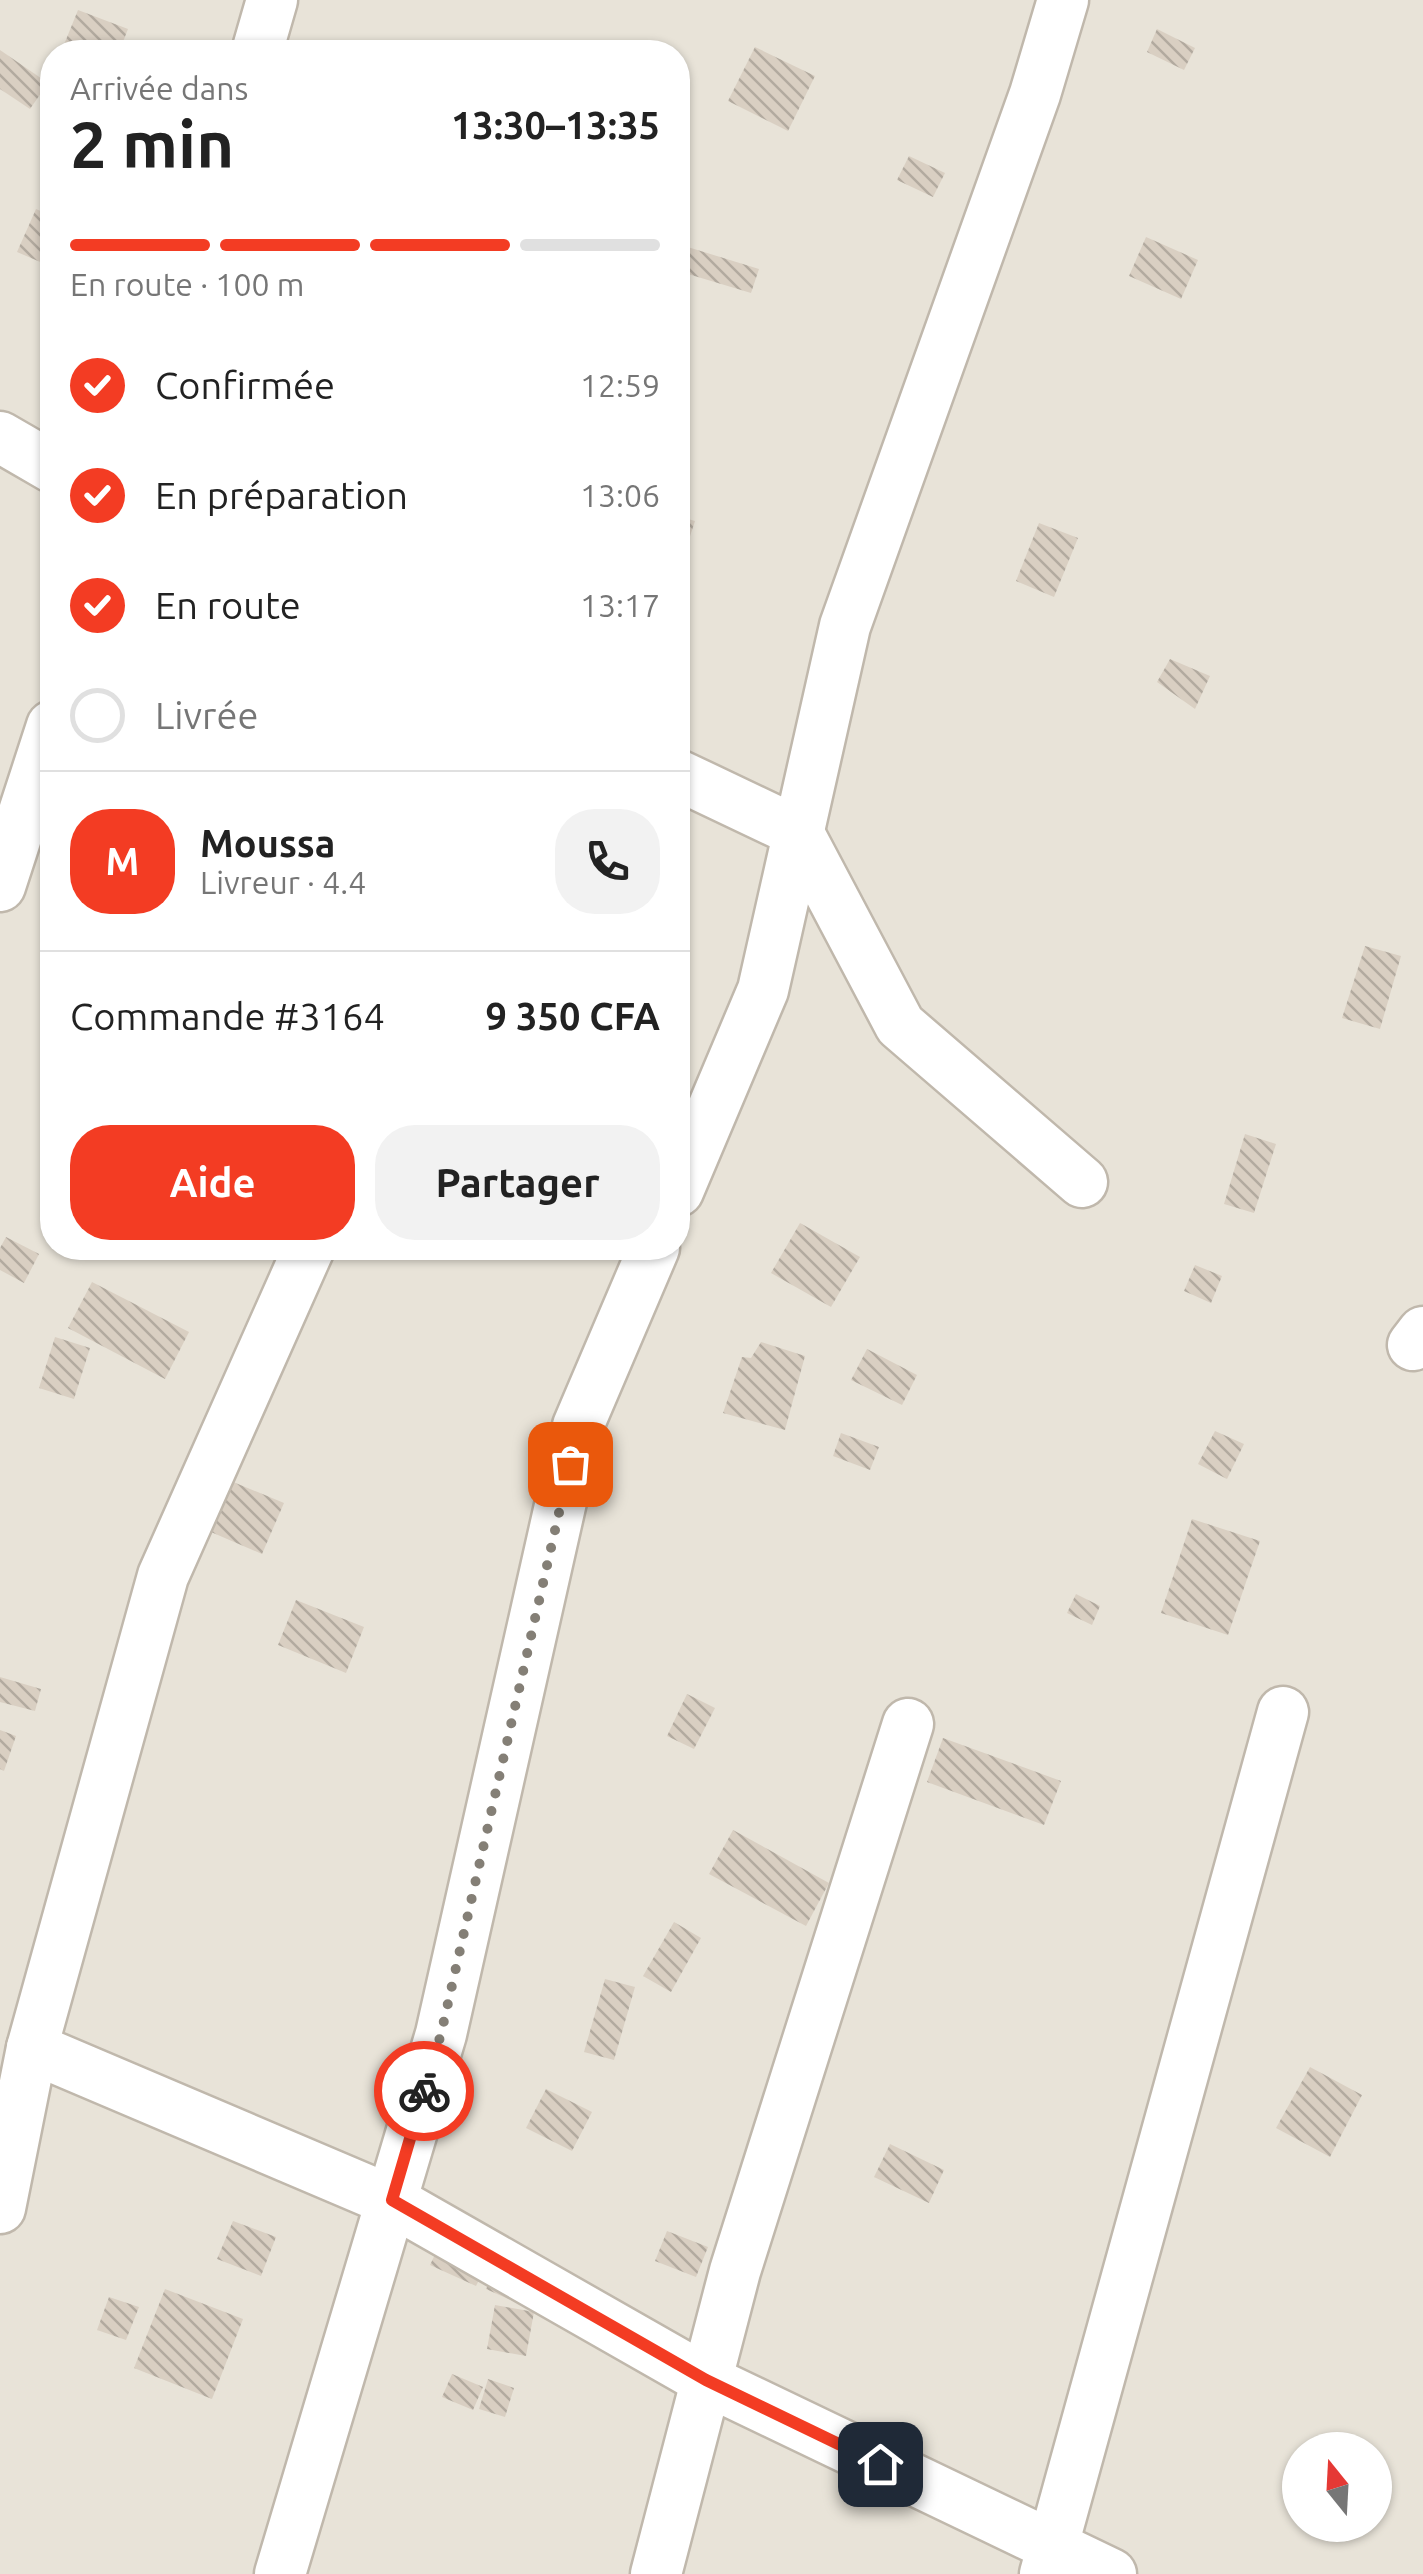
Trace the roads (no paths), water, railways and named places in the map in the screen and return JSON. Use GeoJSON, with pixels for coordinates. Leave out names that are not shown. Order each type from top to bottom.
{"type":"FeatureCollection","features":[{"type":"Feature","properties":{"kind":"street"},"geometry":{"type":"LineString","coordinates":[[260,40],[272,0]]}},
{"type":"Feature","properties":{"kind":"street"},"geometry":{"type":"LineString","coordinates":[[690,1162],[762,990],[844,626],[1035,94],[1063,0]]}},
{"type":"Feature","properties":{"kind":"street"},"geometry":{"type":"LineString","coordinates":[[0,438],[40,460]]}},
{"type":"Feature","properties":{"kind":"street"},"geometry":{"type":"LineString","coordinates":[[0,886],[40,763]]}},
{"type":"Feature","properties":{"kind":"street"},"geometry":{"type":"LineString","coordinates":[[690,780],[798,832],[900,1025],[1082,1182]]}},
{"type":"Feature","properties":{"kind":"street"},"geometry":{"type":"LineString","coordinates":[[0,2208],[32,2048],[163,1576],[304,1260]]}},
{"type":"Feature","properties":{"kind":"street"},"geometry":{"type":"LineString","coordinates":[[280,2574],[441,2034],[578,1426],[649,1260]]}},
{"type":"Feature","properties":{"kind":"street"},"geometry":{"type":"LineString","coordinates":[[1050,2561],[1284,1712]]}},
{"type":"Feature","properties":{"kind":"street"},"geometry":{"type":"LineString","coordinates":[[656,2574],[735,2271],[908,1724]]}},
{"type":"Feature","properties":{"kind":"street"},"geometry":{"type":"LineString","coordinates":[[32,2048],[392,2200],[706,2380],[1050,2561],[1111,2574]]}}]}
